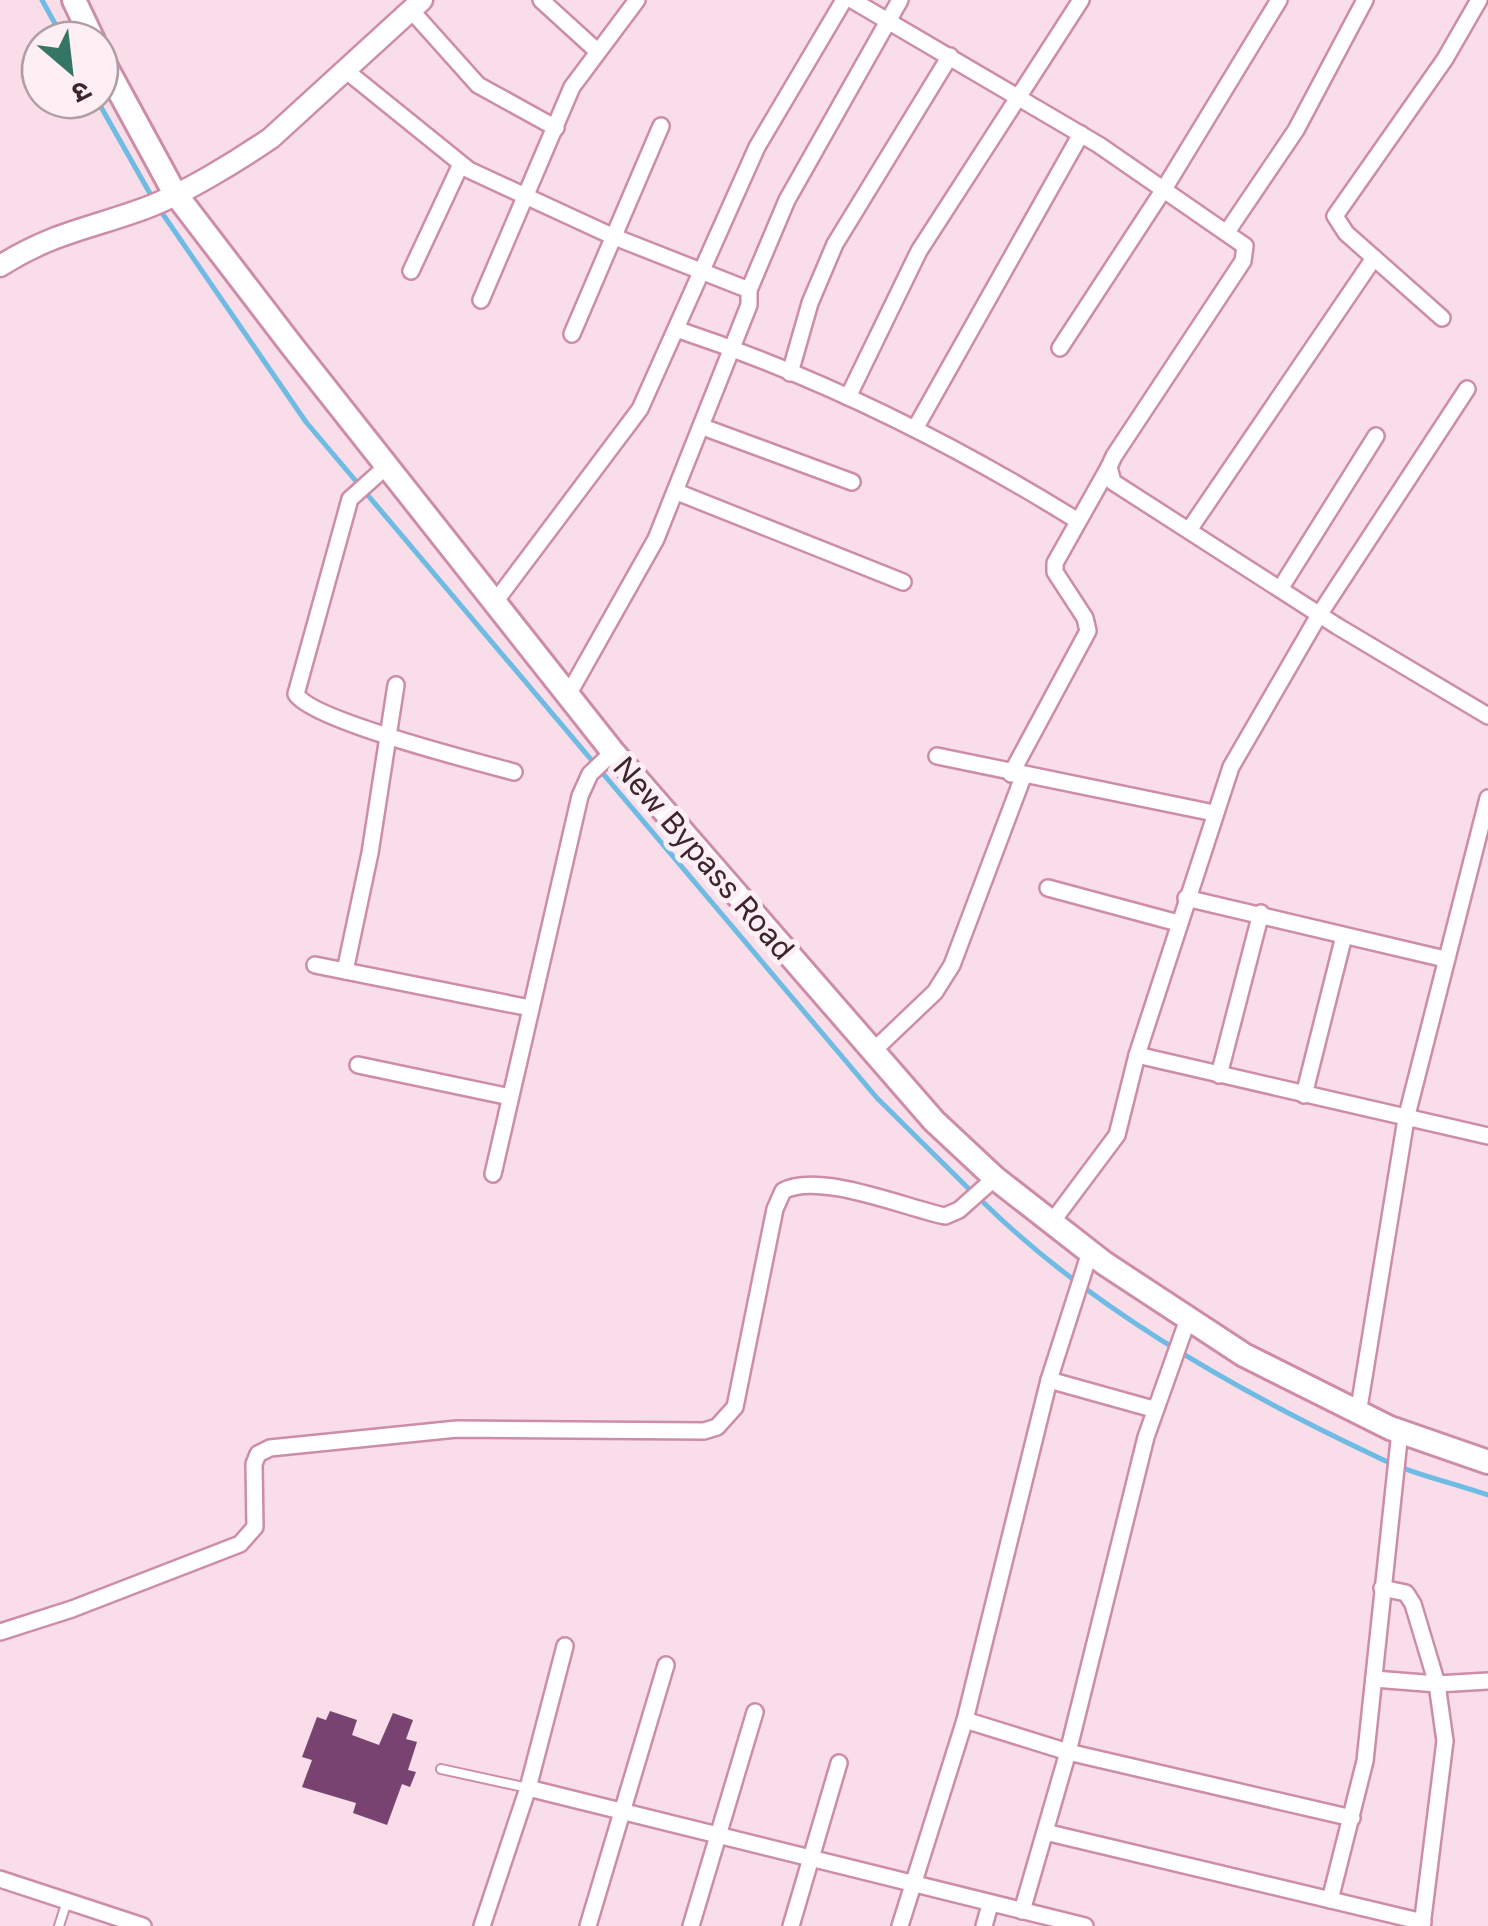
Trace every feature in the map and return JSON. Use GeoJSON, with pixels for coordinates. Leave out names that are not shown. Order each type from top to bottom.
{"type":"FeatureCollection","features":[{"type":"Feature","properties":{"kind":"main road","name":"New Bypass Road"},"geometry":{"type":"LineString","coordinates":[[120,95],[170,194],[388,464],[568,696],[602,763],[871,1053],[995,1178],[1185,1325],[1358,1414],[1398,1440],[1488,1462]]}},
{"type":"Feature","properties":{"kind":"street"},"geometry":{"type":"LineString","coordinates":[[540,0],[597,51]]}},
{"type":"Feature","properties":{"kind":"street"},"geometry":{"type":"LineString","coordinates":[[481,300],[572,87],[637,0]]}},
{"type":"Feature","properties":{"kind":"street"},"geometry":{"type":"LineString","coordinates":[[495,602],[624,434],[652,386],[700,269],[772,120],[844,0]]}},
{"type":"Feature","properties":{"kind":"street"},"geometry":{"type":"LineString","coordinates":[[852,0],[1081,134],[1245,246],[1243,261],[1109,467],[1059,554],[1055,572],[1085,618],[1088,631],[1017,776],[952,965],[934,992],[871,1053]]}},
{"type":"Feature","properties":{"kind":"street"},"geometry":{"type":"LineString","coordinates":[[568,696],[633,582],[677,492],[749,305],[748,290],[787,200],[900,0]]}},
{"type":"Feature","properties":{"kind":"street"},"geometry":{"type":"LineString","coordinates":[[848,397],[919,251],[1081,0]]}},
{"type":"Feature","properties":{"kind":"street"},"geometry":{"type":"LineString","coordinates":[[1060,348],[1164,190],[1279,0]]}},
{"type":"Feature","properties":{"kind":"street"},"geometry":{"type":"LineString","coordinates":[[1227,232],[1296,130],[1365,0]]}},
{"type":"Feature","properties":{"kind":"street"},"geometry":{"type":"LineString","coordinates":[[1442,318],[1338,224],[1338,209],[1445,59],[1479,0]]}},
{"type":"Feature","properties":{"kind":"street"},"geometry":{"type":"LineString","coordinates":[[0,266],[67,230],[144,209],[213,174],[271,138],[416,5],[478,85],[556,128]]}},
{"type":"Feature","properties":{"kind":"street"},"geometry":{"type":"LineString","coordinates":[[790,372],[810,303],[836,244],[950,56]]}},
{"type":"Feature","properties":{"kind":"street"},"geometry":{"type":"LineString","coordinates":[[344,69],[460,164],[612,236],[748,290]]}},
{"type":"Feature","properties":{"kind":"street"},"geometry":{"type":"LineString","coordinates":[[572,334],[662,126]]}},
{"type":"Feature","properties":{"kind":"street"},"geometry":{"type":"LineString","coordinates":[[916,427],[1081,134]]}},
{"type":"Feature","properties":{"kind":"street"},"geometry":{"type":"LineString","coordinates":[[411,270],[460,164]]}},
{"type":"Feature","properties":{"kind":"street"},"geometry":{"type":"LineString","coordinates":[[1188,530],[1374,258]]}},
{"type":"Feature","properties":{"kind":"street"},"geometry":{"type":"LineString","coordinates":[[676,329],[733,348],[916,427],[1078,520]]}},
{"type":"Feature","properties":{"kind":"street"},"geometry":{"type":"LineString","coordinates":[[1052,1222],[1116,1135],[1186,898],[1240,750],[1319,615],[1467,389]]}},
{"type":"Feature","properties":{"kind":"street"},"geometry":{"type":"LineString","coordinates":[[703,427],[852,482]]}},
{"type":"Feature","properties":{"kind":"street"},"geometry":{"type":"LineString","coordinates":[[1280,589],[1376,436]]}},
{"type":"Feature","properties":{"kind":"street"},"geometry":{"type":"LineString","coordinates":[[388,464],[359,489],[296,694],[306,706],[388,736],[514,772]]}},
{"type":"Feature","properties":{"kind":"street"},"geometry":{"type":"LineString","coordinates":[[1109,467],[1114,482],[1319,615],[1488,716]]}},
{"type":"Feature","properties":{"kind":"street"},"geometry":{"type":"LineString","coordinates":[[677,492],[903,582]]}},
{"type":"Feature","properties":{"kind":"street"},"geometry":{"type":"LineString","coordinates":[[344,971],[370,853],[396,685]]}},
{"type":"Feature","properties":{"kind":"street"},"geometry":{"type":"LineString","coordinates":[[937,756],[1017,776],[1214,813]]}},
{"type":"Feature","properties":{"kind":"street"},"geometry":{"type":"LineString","coordinates":[[493,1174],[580,796],[602,763]]}},
{"type":"Feature","properties":{"kind":"street"},"geometry":{"type":"LineString","coordinates":[[1358,1414],[1406,1119],[1488,798]]}},
{"type":"Feature","properties":{"kind":"street"},"geometry":{"type":"LineString","coordinates":[[1048,888],[1178,923]]}},
{"type":"Feature","properties":{"kind":"street"},"geometry":{"type":"LineString","coordinates":[[1186,898],[1445,959]]}},
{"type":"Feature","properties":{"kind":"street"},"geometry":{"type":"LineString","coordinates":[[1219,1075],[1261,913]]}},
{"type":"Feature","properties":{"kind":"street"},"geometry":{"type":"LineString","coordinates":[[1304,1096],[1344,936]]}},
{"type":"Feature","properties":{"kind":"street"},"geometry":{"type":"LineString","coordinates":[[315,966],[530,1008]]}},
{"type":"Feature","properties":{"kind":"street"},"geometry":{"type":"LineString","coordinates":[[1137,1054],[1488,1136]]}},
{"type":"Feature","properties":{"kind":"street"},"geometry":{"type":"LineString","coordinates":[[358,1065],[510,1098]]}},
{"type":"Feature","properties":{"kind":"street"},"geometry":{"type":"LineString","coordinates":[[0,1632],[72,1610],[240,1544],[254,1528],[254,1464],[258,1454],[270,1448],[457,1430],[704,1431],[717,1427],[735,1407],[775,1209],[784,1191],[799,1186],[846,1191],[945,1216],[959,1210],[995,1178]]}},
{"type":"Feature","properties":{"kind":"street"},"geometry":{"type":"LineString","coordinates":[[900,1926],[965,1720],[1049,1380],[1090,1252]]}},
{"type":"Feature","properties":{"kind":"street"},"geometry":{"type":"LineString","coordinates":[[1022,1911],[1068,1752],[1154,1409],[1185,1325]]}},
{"type":"Feature","properties":{"kind":"street"},"geometry":{"type":"LineString","coordinates":[[1049,1380],[1154,1409]]}},
{"type":"Feature","properties":{"kind":"street"},"geometry":{"type":"LineString","coordinates":[[1330,1900],[1366,1761],[1392,1468],[1398,1440]]}},
{"type":"Feature","properties":{"kind":"street"},"geometry":{"type":"LineString","coordinates":[[1045,1832],[1423,1924],[1445,1741],[1437,1684],[1410,1597],[1382,1588]]}},
{"type":"Feature","properties":{"kind":"street"},"geometry":{"type":"LineString","coordinates":[[482,1926],[528,1788],[565,1646]]}},
{"type":"Feature","properties":{"kind":"street"},"geometry":{"type":"LineString","coordinates":[[588,1926],[666,1666]]}},
{"type":"Feature","properties":{"kind":"street"},"geometry":{"type":"LineString","coordinates":[[1374,1679],[1437,1684],[1488,1681]]}},
{"type":"Feature","properties":{"kind":"street"},"geometry":{"type":"LineString","coordinates":[[690,1926],[755,1712]]}},
{"type":"Feature","properties":{"kind":"street"},"geometry":{"type":"LineString","coordinates":[[965,1720],[1068,1752],[1352,1818]]}},
{"type":"Feature","properties":{"kind":"street"},"geometry":{"type":"LineString","coordinates":[[790,1926],[840,1763]]}},
{"type":"Feature","properties":{"kind":"street"},"geometry":{"type":"LineString","coordinates":[[528,1788],[1085,1926]]}},
{"type":"Feature","properties":{"kind":"street"},"geometry":{"type":"LineString","coordinates":[[0,1879],[143,1926]]}},
{"type":"Feature","properties":{"kind":"street"},"geometry":{"type":"LineString","coordinates":[[984,1926],[990,1905]]}},
{"type":"Feature","properties":{"kind":"lane"},"geometry":{"type":"LineString","coordinates":[[442,1769],[528,1788]]}},
{"type":"Feature","properties":{"kind":"lane"},"geometry":{"type":"LineString","coordinates":[[59,1926],[67,1901]]}},
{"type":"Feature","properties":{"kind":"building"},"geometry":{"type":"Polygon","coordinates":[[[330,1711],[357,1720],[352,1735],[379,1745],[393,1713],[413,1720],[406,1739],[417,1742],[408,1770],[416,1772],[410,1787],[402,1784],[387,1825],[353,1813],[356,1803],[302,1787],[312,1760],[302,1757],[317,1717],[326,1720],[330,1711]]]}},
{"type":"Feature","properties":{"kind":"waterway"},"geometry":{"type":"LineString","coordinates":[[42,0],[53,20]]}},
{"type":"Feature","properties":{"kind":"waterway"},"geometry":{"type":"LineString","coordinates":[[108,120],[152,197]]}},
{"type":"Feature","properties":{"kind":"waterway"},"geometry":{"type":"LineString","coordinates":[[160,210],[306,422],[877,1098],[973,1193]]}},
{"type":"Feature","properties":{"kind":"waterway"},"geometry":{"type":"LineString","coordinates":[[984,1203],[1071,1278],[1218,1375],[1386,1461],[1488,1495]]}}]}
